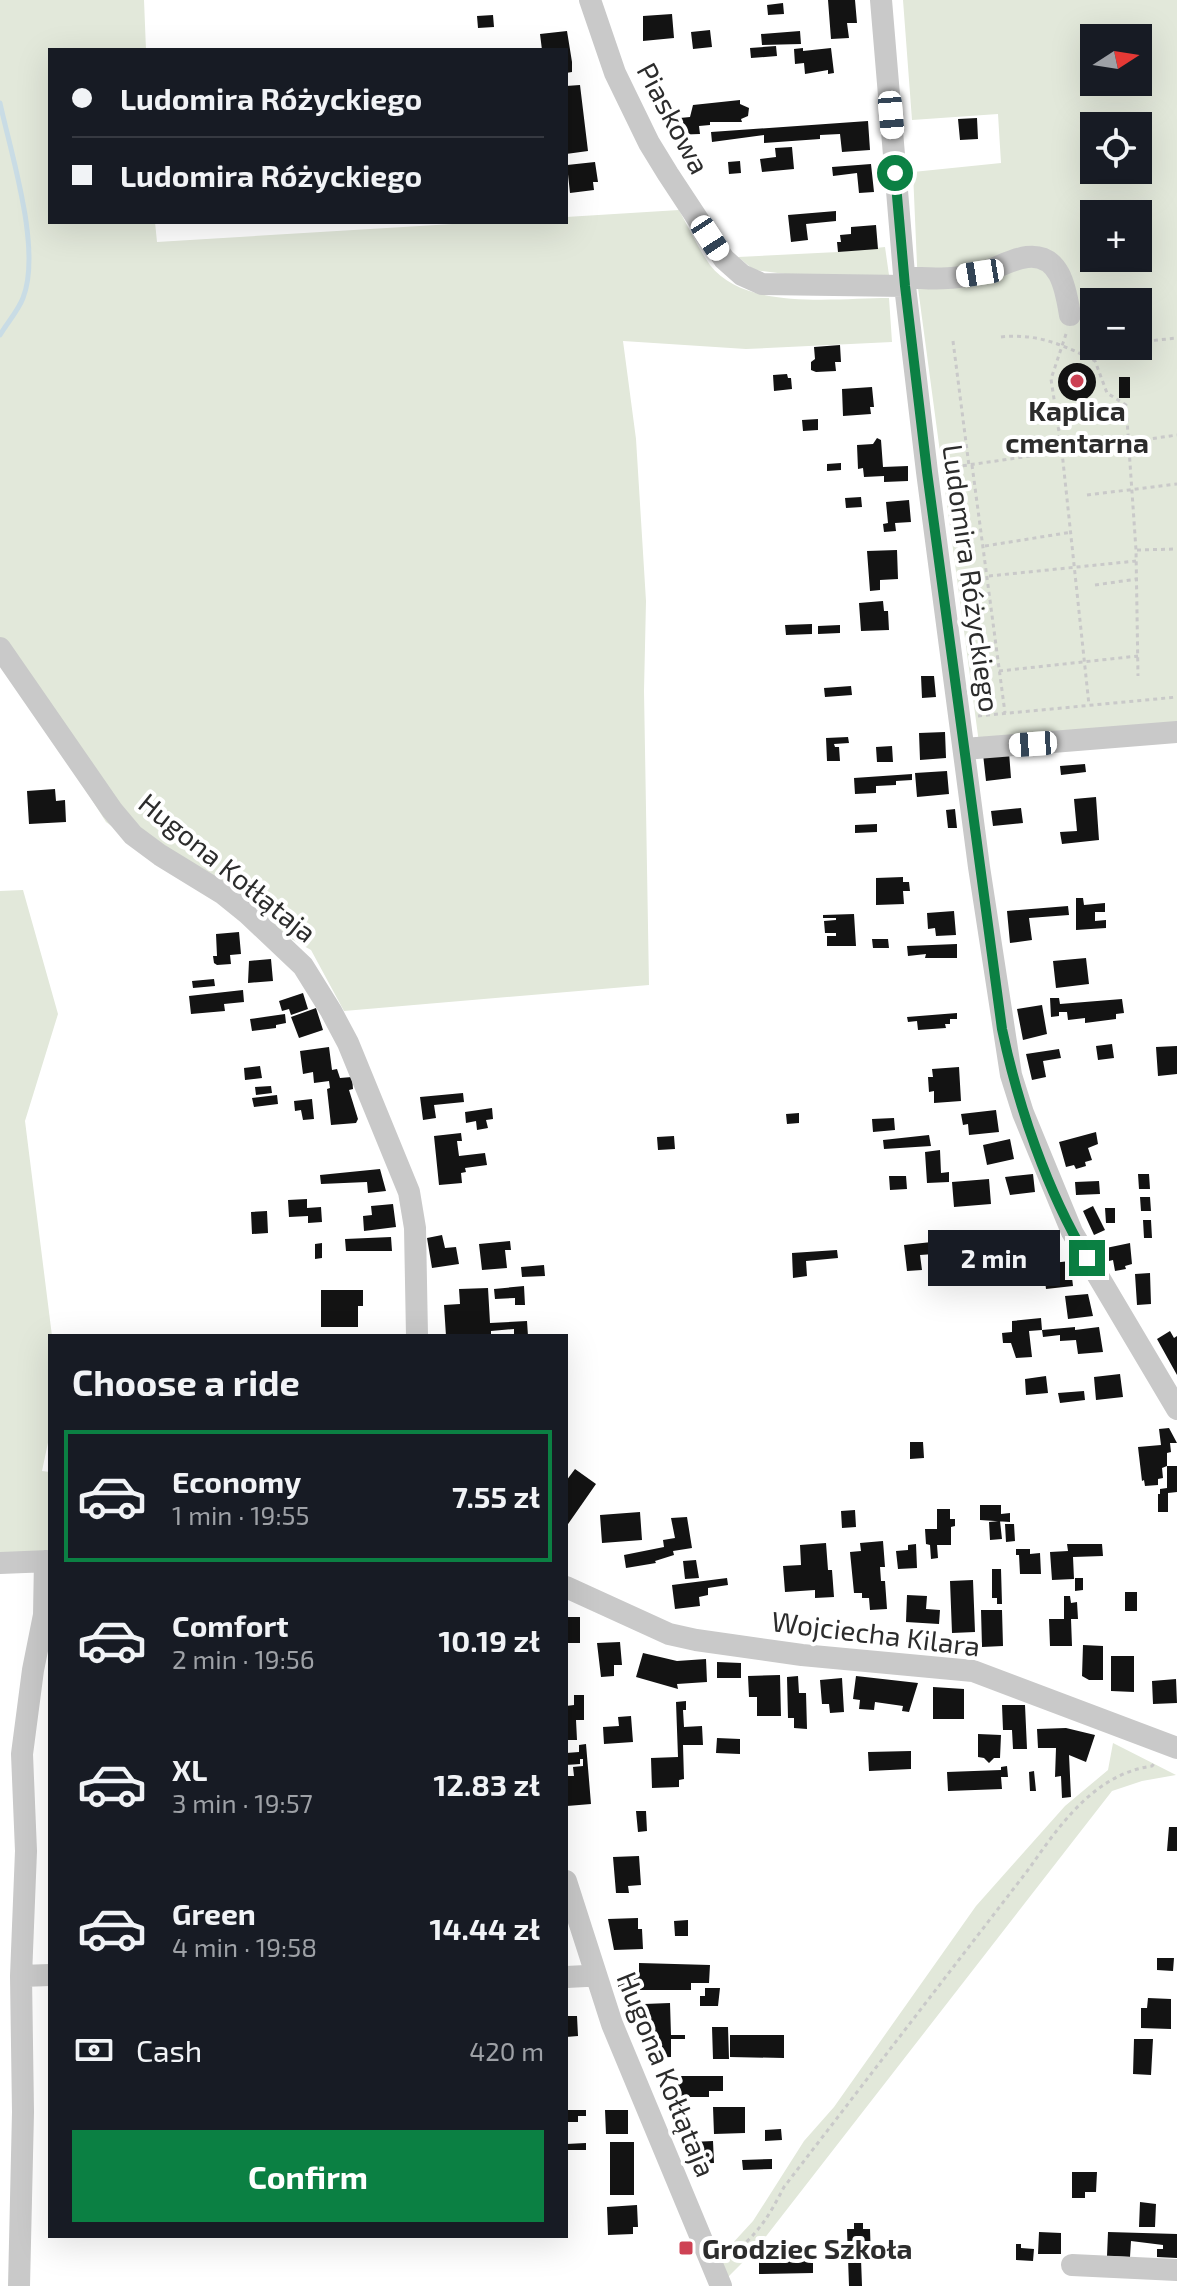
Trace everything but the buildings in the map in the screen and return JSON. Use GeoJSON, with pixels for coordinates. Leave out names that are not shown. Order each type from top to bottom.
{"type":"FeatureCollection","features":[{"type":"Feature","properties":{"kind":"street","name":"Piaskowa"},"geometry":{"type":"LineString","coordinates":[[590,0],[615,73],[649,143],[724,259],[742,275],[762,284],[904,282],[980,273],[1029,256],[1045,259],[1057,270],[1065,286],[1070,315]]}},
{"type":"Feature","properties":{"kind":"street","name":"Ludomira Różyckiego"},"geometry":{"type":"LineString","coordinates":[[881,0],[904,282],[964,749],[1011,1075],[1023,1113],[1072,1232],[1177,1409]]}},
{"type":"Feature","properties":{"kind":"street","name":"Hugona Kołłątaja"},"geometry":{"type":"LineString","coordinates":[[3,641],[9,675],[133,835],[222,893],[248,914],[303,966],[331,1011],[348,1043],[409,1192],[415,1228],[417,1334]]}},
{"type":"Feature","properties":{"kind":"street"},"geometry":{"type":"LineString","coordinates":[[964,749],[1177,732]]}},
{"type":"Feature","properties":{"kind":"street"},"geometry":{"type":"LineString","coordinates":[[0,1563],[48,1561],[44,1615],[22,1754],[26,1851],[21,1976],[23,2112],[19,2286]]}},
{"type":"Feature","properties":{"kind":"street","name":"Wojciecha Kilara"},"geometry":{"type":"LineString","coordinates":[[568,1588],[669,1634],[696,1640],[802,1655],[973,1671],[1172,1746]]}},
{"type":"Feature","properties":{"kind":"street","name":"Hugona Kołłątaja"},"geometry":{"type":"LineString","coordinates":[[568,1887],[612,2024],[717,2276]]}},
{"type":"Feature","properties":{"kind":"street"},"geometry":{"type":"LineString","coordinates":[[568,1977],[595,1972]]}},
{"type":"Feature","properties":{"kind":"street"},"geometry":{"type":"LineString","coordinates":[[21,1976],[48,1975]]}},
{"type":"Feature","properties":{"kind":"street"},"geometry":{"type":"LineString","coordinates":[[1072,2265],[1177,2270]]}},
{"type":"Feature","properties":{"kind":"path"},"geometry":{"type":"LineString","coordinates":[[1070,315],[1051,379],[1072,532],[1089,705]]}},
{"type":"Feature","properties":{"kind":"path"},"geometry":{"type":"LineString","coordinates":[[1001,337],[1034,337],[1062,344],[1095,361],[1107,393],[1126,405],[1136,550],[1138,676]]}},
{"type":"Feature","properties":{"kind":"path"},"geometry":{"type":"LineString","coordinates":[[1152,341],[1177,338]]}},
{"type":"Feature","properties":{"kind":"path"},"geometry":{"type":"LineString","coordinates":[[953,341],[1005,713]]}},
{"type":"Feature","properties":{"kind":"path"},"geometry":{"type":"LineString","coordinates":[[940,470],[1177,435]]}},
{"type":"Feature","properties":{"kind":"path"},"geometry":{"type":"LineString","coordinates":[[1087,495],[1177,484]]}},
{"type":"Feature","properties":{"kind":"path"},"geometry":{"type":"LineString","coordinates":[[983,547],[1072,532]]}},
{"type":"Feature","properties":{"kind":"path"},"geometry":{"type":"LineString","coordinates":[[1136,550],[1177,549]]}},
{"type":"Feature","properties":{"kind":"path"},"geometry":{"type":"LineString","coordinates":[[987,576],[1136,561]]}},
{"type":"Feature","properties":{"kind":"path"},"geometry":{"type":"LineString","coordinates":[[1095,585],[1137,579]]}},
{"type":"Feature","properties":{"kind":"path"},"geometry":{"type":"LineString","coordinates":[[999,671],[1138,656]]}},
{"type":"Feature","properties":{"kind":"path"},"geometry":{"type":"LineString","coordinates":[[971,717],[1177,697]]}},
{"type":"Feature","properties":{"kind":"path"},"geometry":{"type":"LineString","coordinates":[[717,2276],[765,2223],[784,2187],[1060,1826],[1092,1793],[1113,1778],[1140,1767],[1152,1766],[1172,1746]]}},
{"type":"Feature","properties":{"kind":"shaded area"},"geometry":{"type":"Polygon","coordinates":[[[0,0],[144,0],[146,48],[48,48],[48,224],[155,224],[157,242],[453,224],[568,224],[568,217],[679,210],[710,265],[726,280],[745,290],[793,299],[889,298],[892,342],[746,349],[623,341],[636,439],[646,601],[644,691],[649,985],[344,1011],[311,950],[176,875],[106,822],[0,660],[0,0]]]}},
{"type":"Feature","properties":{"kind":"shaded area"},"geometry":{"type":"Polygon","coordinates":[[[903,0],[1177,0],[1177,727],[979,743],[918,288],[913,172],[1001,163],[998,114],[912,120],[903,0]]]}},
{"type":"Feature","properties":{"kind":"shaded area"},"geometry":{"type":"Polygon","coordinates":[[[885,247],[889,275],[817,278],[754,270],[738,257],[838,252],[885,247]]]}},
{"type":"Feature","properties":{"kind":"shaded area"},"geometry":{"type":"Polygon","coordinates":[[[23,890],[58,1014],[25,1121],[52,1334],[48,1334],[48,1442],[42,1471],[48,1472],[48,1554],[0,1557],[0,891],[23,890]]]}},
{"type":"Feature","properties":{"kind":"shaded area"},"geometry":{"type":"Polygon","coordinates":[[[1113,1743],[1176,1775],[1142,1781],[1112,1791],[757,2248],[727,2278],[719,2258],[753,2221],[804,2141],[834,2107],[976,1906],[1065,1806],[1108,1770],[1113,1743]]]}},
{"type":"Feature","properties":{"kind":"waterway"},"geometry":{"type":"LineString","coordinates":[[0,103],[23,202],[29,254],[23,298],[0,335]]}},
{"type":"Feature","properties":{"kind":"place","name":"Kaplica cmentarna"},"geometry":{"type":"Point","coordinates":[1077,381]}},
{"type":"Feature","properties":{"kind":"place","name":"Grodziec Szkoła"},"geometry":{"type":"Point","coordinates":[686,2248]}},
{"type":"Feature","properties":{"kind":"route"},"geometry":{"type":"LineString","coordinates":[[895,173],[927,472],[1002,1029],[1011,1075],[1023,1113],[1072,1232],[1087,1258]]}}]}
